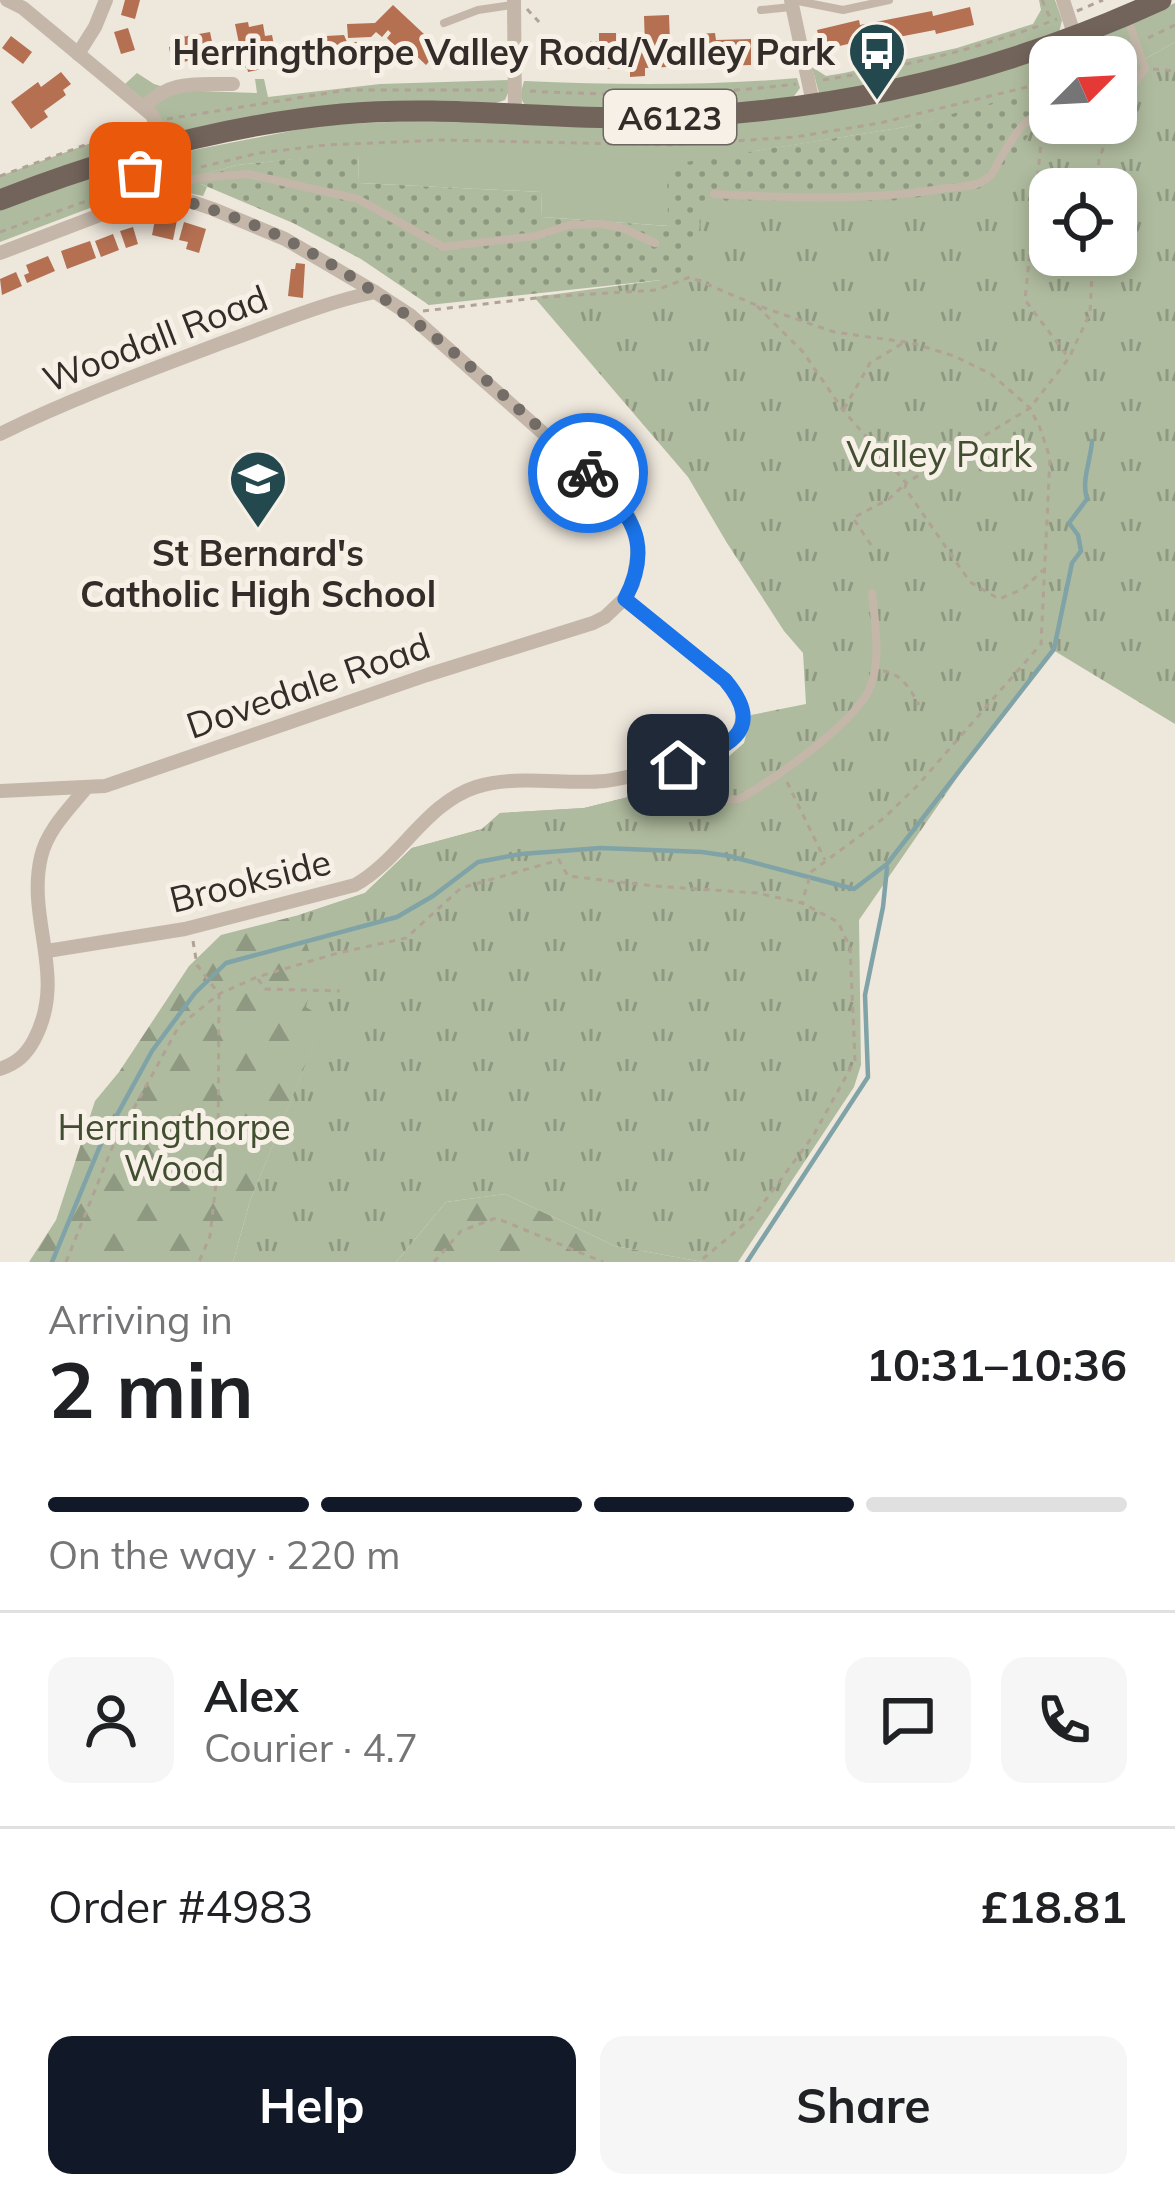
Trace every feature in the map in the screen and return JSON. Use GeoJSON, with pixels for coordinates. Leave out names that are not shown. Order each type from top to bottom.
{"type":"FeatureCollection","features":[{"type":"Feature","properties":{"kind":"main road","name":"A6123"},"geometry":{"type":"LineString","coordinates":[[1078,36],[1161,0]]}},
{"type":"Feature","properties":{"kind":"main road","name":"A6123"},"geometry":{"type":"LineString","coordinates":[[0,200],[133,154],[272,123],[417,111],[684,117],[810,93],[924,84],[1028,54]]}},
{"type":"Feature","properties":{"kind":"street"},"geometry":{"type":"LineString","coordinates":[[8,0],[143,107],[155,120],[165,146]]}},
{"type":"Feature","properties":{"kind":"street"},"geometry":{"type":"LineString","coordinates":[[78,54],[106,0]]}},
{"type":"Feature","properties":{"kind":"street"},"geometry":{"type":"LineString","coordinates":[[792,2],[810,93]]}},
{"type":"Feature","properties":{"kind":"street"},"geometry":{"type":"LineString","coordinates":[[514,3],[515,114]]}},
{"type":"Feature","properties":{"kind":"street"},"geometry":{"type":"LineString","coordinates":[[1065,7],[1076,36]]}},
{"type":"Feature","properties":{"kind":"street"},"geometry":{"type":"LineString","coordinates":[[143,107],[173,86],[233,84]]}},
{"type":"Feature","properties":{"kind":"street"},"geometry":{"type":"LineString","coordinates":[[133,154],[150,187],[250,223],[336,268],[410,315],[530,420],[623,507],[637,539],[638,556],[625,599]]}},
{"type":"Feature","properties":{"kind":"street"},"geometry":{"type":"LineString","coordinates":[[0,253],[133,202],[150,187]]}},
{"type":"Feature","properties":{"kind":"street"},"geometry":{"type":"LineString","coordinates":[[334,302],[336,268]]}},
{"type":"Feature","properties":{"kind":"street","name":"Woodall Road"},"geometry":{"type":"LineString","coordinates":[[0,434],[116,382],[334,302],[375,292]]}},
{"type":"Feature","properties":{"kind":"street","name":"Brookside"},"geometry":{"type":"LineString","coordinates":[[47,951],[190,927],[355,885],[446,804],[474,788],[603,781],[678,765],[730,744],[738,735],[742,707],[736,693],[625,599]]}},
{"type":"Feature","properties":{"kind":"street","name":"Dovedale Road"},"geometry":{"type":"LineString","coordinates":[[0,790],[86,788],[123,781],[593,623],[625,599]]}},
{"type":"Feature","properties":{"kind":"street"},"geometry":{"type":"LineString","coordinates":[[678,765],[694,791]]}},
{"type":"Feature","properties":{"kind":"street"},"geometry":{"type":"LineString","coordinates":[[0,1069],[28,1052],[46,1012],[50,982],[39,909],[41,853],[48,835],[86,788]]}},
{"type":"Feature","properties":{"kind":"lane"},"geometry":{"type":"LineString","coordinates":[[761,10],[792,2],[843,10],[889,0]]}},
{"type":"Feature","properties":{"kind":"lane"},"geometry":{"type":"LineString","coordinates":[[444,23],[514,3]]}},
{"type":"Feature","properties":{"kind":"lane"},"geometry":{"type":"LineString","coordinates":[[1126,16],[1145,68],[1137,80]]}},
{"type":"Feature","properties":{"kind":"lane"},"geometry":{"type":"LineString","coordinates":[[714,194],[851,196],[922,193],[979,183],[993,172],[1029,119]]}},
{"type":"Feature","properties":{"kind":"lane"},"geometry":{"type":"LineString","coordinates":[[150,187],[248,175],[358,199],[443,248],[536,236],[569,225],[602,224],[655,242]]}},
{"type":"Feature","properties":{"kind":"lane"},"geometry":{"type":"LineString","coordinates":[[694,791],[717,800],[739,799],[854,714],[871,687],[875,669],[872,593]]}},
{"type":"Feature","properties":{"kind":"path"},"geometry":{"type":"LineString","coordinates":[[1042,0],[1052,21]]}},
{"type":"Feature","properties":{"kind":"path"},"geometry":{"type":"LineString","coordinates":[[0,176],[155,120],[347,89],[604,95],[810,93],[1022,33],[1052,21],[1065,7],[1103,0]]}},
{"type":"Feature","properties":{"kind":"path"},"geometry":{"type":"LineString","coordinates":[[1028,54],[1029,58]]}},
{"type":"Feature","properties":{"kind":"path"},"geometry":{"type":"LineString","coordinates":[[1145,68],[1175,71]]}},
{"type":"Feature","properties":{"kind":"path"},"geometry":{"type":"LineString","coordinates":[[200,167],[326,145],[441,140],[672,146],[795,137],[880,123],[1029,86]]}},
{"type":"Feature","properties":{"kind":"path"},"geometry":{"type":"LineString","coordinates":[[1043,144],[1025,300],[1069,358]]}},
{"type":"Feature","properties":{"kind":"path"},"geometry":{"type":"LineString","coordinates":[[0,232],[150,187]]}},
{"type":"Feature","properties":{"kind":"path"},"geometry":{"type":"LineString","coordinates":[[871,545],[853,518],[1030,408],[1069,358],[1090,313],[1092,276]]}},
{"type":"Feature","properties":{"kind":"path"},"geometry":{"type":"LineString","coordinates":[[410,315],[544,297],[657,290],[690,277],[833,332],[905,342],[954,356],[992,374],[1030,408],[1050,458],[1041,644],[917,786],[884,818],[811,872],[802,904]]}},
{"type":"Feature","properties":{"kind":"path"},"geometry":{"type":"LineString","coordinates":[[756,305],[803,352],[843,410],[906,483],[970,582],[999,599],[1023,589],[1045,569]]}},
{"type":"Feature","properties":{"kind":"path"},"geometry":{"type":"LineString","coordinates":[[843,410],[870,363],[905,342]]}},
{"type":"Feature","properties":{"kind":"path"},"geometry":{"type":"LineString","coordinates":[[875,669],[894,673],[919,705]]}},
{"type":"Feature","properties":{"kind":"path"},"geometry":{"type":"LineString","coordinates":[[781,770],[826,863]]}},
{"type":"Feature","properties":{"kind":"path"},"geometry":{"type":"LineString","coordinates":[[913,780],[917,786]]}},
{"type":"Feature","properties":{"kind":"path"},"geometry":{"type":"LineString","coordinates":[[66,1262],[112,1148],[179,1026],[219,994],[257,977],[406,938],[461,888],[559,860],[568,876],[757,893],[802,904],[838,922],[850,946],[855,1060],[813,1136],[753,1217],[699,1262]]}},
{"type":"Feature","properties":{"kind":"path"},"geometry":{"type":"LineString","coordinates":[[190,927],[197,965],[219,994],[218,1165],[210,1236],[199,1262]]}},
{"type":"Feature","properties":{"kind":"path"},"geometry":{"type":"LineString","coordinates":[[257,977],[266,989],[340,991]]}},
{"type":"Feature","properties":{"kind":"path"},"geometry":{"type":"LineString","coordinates":[[434,1262],[461,1231],[496,1219],[603,1262]]}},
{"type":"Feature","properties":{"kind":"green space"},"geometry":{"type":"Polygon","coordinates":[[[1039,0],[1055,0],[1062,20],[1059,33],[1029,36],[1029,42],[907,80],[819,93],[812,67],[826,76],[957,48],[1033,24],[1041,10],[1039,0]]]}},
{"type":"Feature","properties":{"kind":"green space"},"geometry":{"type":"Polygon","coordinates":[[[1175,3],[1175,42],[1137,63],[1137,36],[1072,36],[1175,3]]]}},
{"type":"Feature","properties":{"kind":"green space","name":"Valley Park"},"geometry":{"type":"Polygon","coordinates":[[[1175,42],[1175,724],[1053,650],[968,762],[859,920],[861,1065],[854,1087],[738,1262],[703,1262],[615,1246],[505,1194],[446,1202],[396,1262],[233,1262],[250,1201],[324,1019],[306,1007],[315,973],[299,915],[365,893],[412,848],[482,829],[500,813],[584,808],[681,784],[719,765],[744,743],[751,715],[806,704],[803,653],[784,631],[688,477],[534,297],[661,280],[703,201],[892,201],[1029,125],[1029,144],[1137,144],[1137,63],[1175,42]]]}},
{"type":"Feature","properties":{"kind":"green space"},"geometry":{"type":"Polygon","coordinates":[[[1029,48],[1029,95],[905,127],[749,152],[669,226],[542,217],[541,192],[359,183],[358,153],[237,165],[200,175],[201,184],[207,187],[203,196],[158,187],[149,173],[153,158],[321,125],[436,120],[617,128],[769,120],[1029,48]]]}},
{"type":"Feature","properties":{"kind":"green space"},"geometry":{"type":"Polygon","coordinates":[[[137,73],[173,90],[257,93],[255,79],[264,79],[268,97],[380,84],[508,80],[508,93],[505,100],[493,104],[170,133],[156,110],[125,84],[137,73]]]}},
{"type":"Feature","properties":{"kind":"green space"},"geometry":{"type":"Polygon","coordinates":[[[797,78],[800,88],[792,99],[726,106],[527,107],[521,95],[524,81],[661,84],[797,78]]]}},
{"type":"Feature","properties":{"kind":"green space"},"geometry":{"type":"Polygon","coordinates":[[[1029,96],[1029,134],[998,186],[892,201],[703,201],[694,267],[661,280],[429,305],[361,259],[293,223],[201,184],[199,175],[237,165],[358,152],[359,183],[541,192],[542,217],[668,226],[667,165],[905,127],[1029,96]]]}},
{"type":"Feature","properties":{"kind":"green space"},"geometry":{"type":"Polygon","coordinates":[[[138,126],[144,143],[0,191],[0,176],[138,126]]]}},
{"type":"Feature","properties":{"kind":"green space"},"geometry":{"type":"Polygon","coordinates":[[[117,167],[133,177],[135,191],[0,242],[0,210],[117,167]]]}},
{"type":"Feature","properties":{"kind":"green space","name":"Herringthorpe Wood"},"geometry":{"type":"Polygon","coordinates":[[[681,784],[325,1018],[250,1201],[233,1262],[29,1262],[56,1220],[95,1101],[189,966],[221,935],[365,893],[412,848],[482,829],[500,813],[584,808],[681,784]]]}},
{"type":"Feature","properties":{"kind":"green space"},"geometry":{"type":"Polygon","coordinates":[[[505,1194],[615,1246],[703,1262],[396,1262],[446,1202],[505,1194]]]}},
{"type":"Feature","properties":{"kind":"building"},"geometry":{"type":"Polygon","coordinates":[[[125,0],[140,0],[135,19],[121,15],[125,0]]]}},
{"type":"Feature","properties":{"kind":"building"},"geometry":{"type":"Polygon","coordinates":[[[393,5],[440,49],[426,65],[402,42],[397,48],[387,38],[388,30],[382,37],[376,32],[371,37],[348,38],[347,24],[375,23],[393,5]]]}},
{"type":"Feature","properties":{"kind":"building"},"geometry":{"type":"Polygon","coordinates":[[[970,7],[974,25],[936,34],[935,30],[822,50],[817,30],[859,20],[860,25],[970,7]]]}},
{"type":"Feature","properties":{"kind":"building"},"geometry":{"type":"Polygon","coordinates":[[[669,15],[670,42],[695,41],[695,34],[715,33],[716,40],[751,39],[751,65],[667,63],[667,67],[645,68],[645,76],[630,77],[630,68],[591,65],[590,41],[599,41],[599,33],[616,33],[616,53],[630,52],[629,46],[645,46],[644,16],[669,15]]]}},
{"type":"Feature","properties":{"kind":"building"},"geometry":{"type":"Polygon","coordinates":[[[248,22],[249,27],[263,24],[265,36],[272,35],[274,45],[266,46],[270,67],[248,72],[244,68],[235,24],[248,22]]]}},
{"type":"Feature","properties":{"kind":"building"},"geometry":{"type":"Polygon","coordinates":[[[128,28],[135,50],[121,54],[114,32],[128,28]]]}},
{"type":"Feature","properties":{"kind":"building"},"geometry":{"type":"Polygon","coordinates":[[[210,32],[215,56],[172,64],[171,39],[210,32]]]}},
{"type":"Feature","properties":{"kind":"building"},"geometry":{"type":"Polygon","coordinates":[[[344,35],[347,42],[357,42],[357,49],[348,49],[348,58],[327,59],[326,36],[344,35]]]}},
{"type":"Feature","properties":{"kind":"building"},"geometry":{"type":"Polygon","coordinates":[[[11,36],[32,52],[23,64],[2,48],[11,36]]]}},
{"type":"Feature","properties":{"kind":"building"},"geometry":{"type":"Polygon","coordinates":[[[61,72],[71,84],[63,90],[66,95],[44,111],[48,117],[31,129],[11,102],[61,72]]]}},
{"type":"Feature","properties":{"kind":"building"},"geometry":{"type":"Polygon","coordinates":[[[156,215],[177,220],[173,240],[152,235],[156,215]]]}},
{"type":"Feature","properties":{"kind":"building"},"geometry":{"type":"Polygon","coordinates":[[[184,222],[206,229],[199,253],[186,249],[188,242],[179,240],[184,222]]]}},
{"type":"Feature","properties":{"kind":"building"},"geometry":{"type":"Polygon","coordinates":[[[133,227],[138,244],[126,248],[120,231],[133,227]]]}},
{"type":"Feature","properties":{"kind":"building"},"geometry":{"type":"Polygon","coordinates":[[[113,234],[119,250],[101,257],[95,241],[113,234]]]}},
{"type":"Feature","properties":{"kind":"building"},"geometry":{"type":"Polygon","coordinates":[[[90,241],[96,258],[67,269],[61,251],[90,241]]]}},
{"type":"Feature","properties":{"kind":"building"},"geometry":{"type":"Polygon","coordinates":[[[48,256],[55,271],[27,283],[26,265],[48,256]]]}},
{"type":"Feature","properties":{"kind":"building"},"geometry":{"type":"Polygon","coordinates":[[[296,263],[305,264],[303,298],[288,296],[296,263]]]}},
{"type":"Feature","properties":{"kind":"building"},"geometry":{"type":"Polygon","coordinates":[[[16,272],[22,286],[2,295],[0,279],[16,272]]]}},
{"type":"Feature","properties":{"kind":"waterway"},"geometry":{"type":"LineString","coordinates":[[52,1262],[100,1146],[152,1051],[195,993],[226,963],[397,917],[478,862],[521,854],[601,848],[702,852],[854,889],[887,864],[1054,649],[1072,563],[1081,551],[1069,523],[1087,499],[1092,441]]}},
{"type":"Feature","properties":{"kind":"waterway"},"geometry":{"type":"LineString","coordinates":[[747,1262],[868,1077],[865,995],[887,868]]}},
{"type":"Feature","properties":{"kind":"way so far"},"geometry":{"type":"LineString","coordinates":[[140,173],[149,188],[285,239],[410,315],[588,473]]}},
{"type":"Feature","properties":{"kind":"place","name":"Herringthorpe Valley Road/Valley Park"},"geometry":{"type":"Point","coordinates":[877,102]}},
{"type":"Feature","properties":{"kind":"place","name":"St Bernard's Catholic High School"},"geometry":{"type":"Point","coordinates":[258,530]}},
{"type":"Feature","properties":{"kind":"route"},"geometry":{"type":"LineString","coordinates":[[588,473],[623,507],[637,539],[636,572],[625,599],[725,680],[742,707],[738,735],[730,744],[678,765]]}}]}
